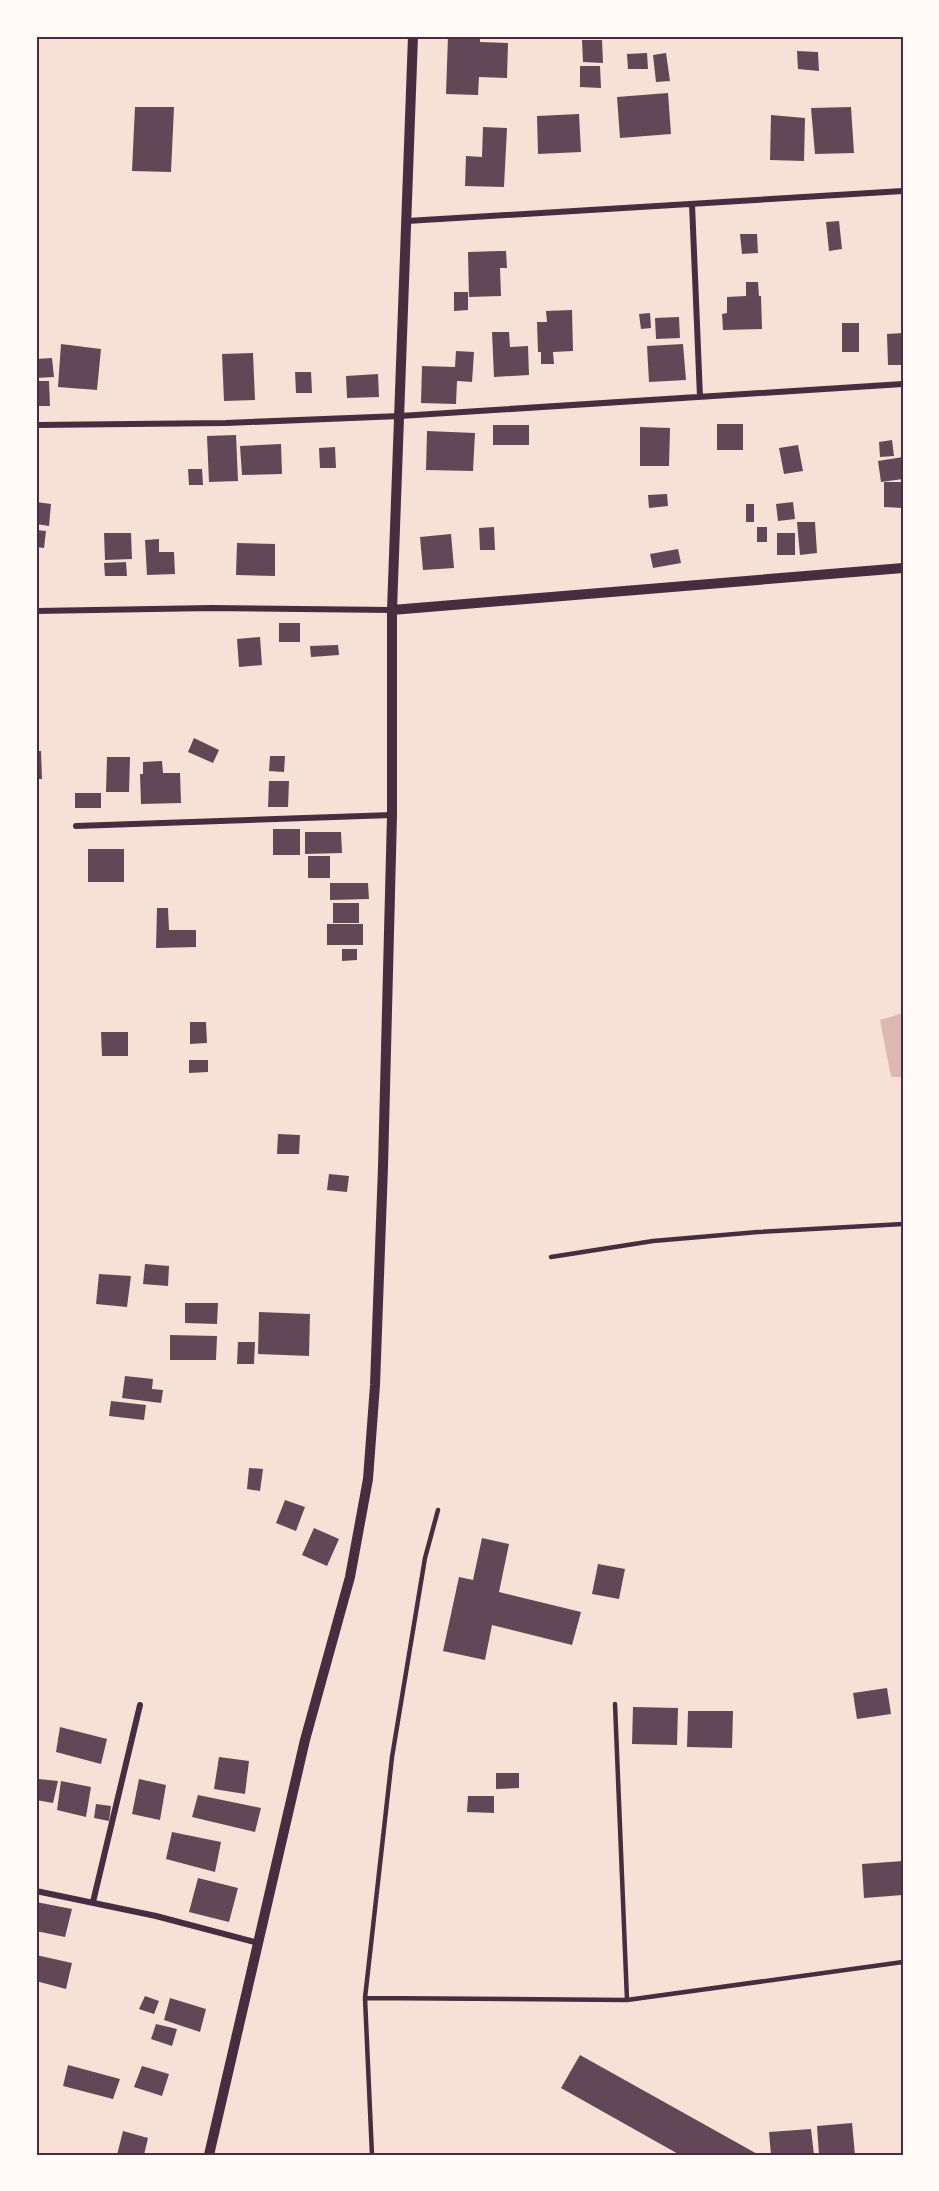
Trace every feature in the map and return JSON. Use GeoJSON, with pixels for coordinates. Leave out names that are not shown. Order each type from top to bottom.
{"type":"FeatureCollection","features":[{"type":"Feature","properties":{"kind":"street"},"geometry":{"type":"LineString","coordinates":[[209,2155],[305,1740],[350,1577],[368,1479],[375,1385],[383,1167],[392,815],[392,610],[413,36]]}},
{"type":"Feature","properties":{"kind":"street"},"geometry":{"type":"LineString","coordinates":[[406,221],[903,191]]}},
{"type":"Feature","properties":{"kind":"street"},"geometry":{"type":"LineString","coordinates":[[692,204],[700,397]]}},
{"type":"Feature","properties":{"kind":"street"},"geometry":{"type":"LineString","coordinates":[[36,425],[226,423],[400,416],[903,384]]}},
{"type":"Feature","properties":{"kind":"street"},"geometry":{"type":"LineString","coordinates":[[36,611],[211,608],[392,610],[903,568]]}},
{"type":"Feature","properties":{"kind":"street"},"geometry":{"type":"LineString","coordinates":[[76,826],[392,815]]}},
{"type":"Feature","properties":{"kind":"street"},"geometry":{"type":"LineString","coordinates":[[93,1902],[140,1705]]}},
{"type":"Feature","properties":{"kind":"street"},"geometry":{"type":"LineString","coordinates":[[36,1891],[93,1902],[258,1943]]}},
{"type":"Feature","properties":{"kind":"lane"},"geometry":{"type":"LineString","coordinates":[[551,1257],[653,1241],[758,1232],[903,1224]]}},
{"type":"Feature","properties":{"kind":"lane"},"geometry":{"type":"LineString","coordinates":[[372,2155],[365,1998],[392,1757],[425,1558],[438,1510]]}},
{"type":"Feature","properties":{"kind":"lane"},"geometry":{"type":"LineString","coordinates":[[615,1704],[627,2000]]}},
{"type":"Feature","properties":{"kind":"lane"},"geometry":{"type":"LineString","coordinates":[[365,1998],[627,2000],[903,1962]]}},
{"type":"Feature","properties":{"kind":"shaded area"},"geometry":{"type":"Polygon","coordinates":[[[903,1013],[903,1077],[891,1077],[880,1020],[903,1013]]]}},
{"type":"Feature","properties":{"kind":"building"},"geometry":{"type":"Polygon","coordinates":[[[448,36],[480,36],[480,42],[508,43],[507,78],[479,77],[478,95],[446,94],[448,36]]]}},
{"type":"Feature","properties":{"kind":"building"},"geometry":{"type":"Polygon","coordinates":[[[582,40],[602,40],[603,63],[583,62],[582,40]]]}},
{"type":"Feature","properties":{"kind":"building"},"geometry":{"type":"Polygon","coordinates":[[[797,51],[818,52],[819,71],[798,69],[797,51]]]}},
{"type":"Feature","properties":{"kind":"building"},"geometry":{"type":"Polygon","coordinates":[[[647,53],[648,69],[628,69],[627,54],[647,53]]]}},
{"type":"Feature","properties":{"kind":"building"},"geometry":{"type":"Polygon","coordinates":[[[666,53],[670,81],[656,82],[653,55],[666,53]]]}},
{"type":"Feature","properties":{"kind":"building"},"geometry":{"type":"Polygon","coordinates":[[[580,66],[600,66],[601,88],[580,87],[580,66]]]}},
{"type":"Feature","properties":{"kind":"building"},"geometry":{"type":"Polygon","coordinates":[[[668,93],[671,134],[620,138],[617,97],[668,93]]]}},
{"type":"Feature","properties":{"kind":"building"},"geometry":{"type":"Polygon","coordinates":[[[135,107],[174,107],[171,172],[132,171],[135,107]]]}},
{"type":"Feature","properties":{"kind":"building"},"geometry":{"type":"Polygon","coordinates":[[[851,107],[854,153],[815,154],[811,108],[851,107]]]}},
{"type":"Feature","properties":{"kind":"building"},"geometry":{"type":"Polygon","coordinates":[[[579,114],[581,152],[538,154],[537,116],[579,114]]]}},
{"type":"Feature","properties":{"kind":"building"},"geometry":{"type":"Polygon","coordinates":[[[771,115],[805,118],[804,161],[770,160],[771,115]]]}},
{"type":"Feature","properties":{"kind":"building"},"geometry":{"type":"Polygon","coordinates":[[[483,127],[507,128],[504,187],[465,186],[466,156],[482,157],[483,127]]]}},
{"type":"Feature","properties":{"kind":"building"},"geometry":{"type":"Polygon","coordinates":[[[839,221],[842,249],[829,251],[826,222],[839,221]]]}},
{"type":"Feature","properties":{"kind":"building"},"geometry":{"type":"Polygon","coordinates":[[[740,234],[757,234],[758,253],[742,254],[740,234]]]}},
{"type":"Feature","properties":{"kind":"building"},"geometry":{"type":"Polygon","coordinates":[[[506,251],[507,268],[500,268],[501,296],[469,297],[468,252],[506,251]]]}},
{"type":"Feature","properties":{"kind":"building"},"geometry":{"type":"Polygon","coordinates":[[[746,282],[758,282],[759,296],[761,296],[762,329],[723,330],[722,314],[727,313],[727,297],[746,296],[746,282]]]}},
{"type":"Feature","properties":{"kind":"building"},"geometry":{"type":"Polygon","coordinates":[[[454,292],[468,292],[468,310],[454,311],[454,292]]]}},
{"type":"Feature","properties":{"kind":"building"},"geometry":{"type":"Polygon","coordinates":[[[572,310],[573,351],[553,352],[554,364],[541,364],[541,352],[538,352],[537,322],[547,322],[546,311],[572,310]]]}},
{"type":"Feature","properties":{"kind":"building"},"geometry":{"type":"Polygon","coordinates":[[[650,313],[651,328],[641,329],[639,314],[650,313]]]}},
{"type":"Feature","properties":{"kind":"building"},"geometry":{"type":"Polygon","coordinates":[[[679,317],[680,338],[656,339],[655,318],[679,317]]]}},
{"type":"Feature","properties":{"kind":"building"},"geometry":{"type":"Polygon","coordinates":[[[842,323],[859,323],[859,352],[842,352],[842,323]]]}},
{"type":"Feature","properties":{"kind":"building"},"geometry":{"type":"Polygon","coordinates":[[[492,332],[509,332],[510,347],[528,346],[529,375],[494,377],[492,332]]]}},
{"type":"Feature","properties":{"kind":"building"},"geometry":{"type":"Polygon","coordinates":[[[903,333],[903,365],[888,365],[887,334],[903,333]]]}},
{"type":"Feature","properties":{"kind":"building"},"geometry":{"type":"Polygon","coordinates":[[[61,344],[101,349],[97,390],[58,387],[61,344]]]}},
{"type":"Feature","properties":{"kind":"building"},"geometry":{"type":"Polygon","coordinates":[[[683,344],[686,380],[649,382],[647,346],[683,344]]]}},
{"type":"Feature","properties":{"kind":"building"},"geometry":{"type":"Polygon","coordinates":[[[456,351],[474,352],[472,382],[457,381],[456,404],[421,403],[422,366],[455,367],[456,351]]]}},
{"type":"Feature","properties":{"kind":"building"},"geometry":{"type":"Polygon","coordinates":[[[253,353],[255,400],[224,401],[222,354],[253,353]]]}},
{"type":"Feature","properties":{"kind":"building"},"geometry":{"type":"Polygon","coordinates":[[[52,358],[54,377],[36,378],[36,359],[52,358]]]}},
{"type":"Feature","properties":{"kind":"building"},"geometry":{"type":"Polygon","coordinates":[[[295,372],[311,372],[312,393],[296,393],[295,372]]]}},
{"type":"Feature","properties":{"kind":"building"},"geometry":{"type":"Polygon","coordinates":[[[378,374],[379,397],[347,398],[346,376],[378,374]]]}},
{"type":"Feature","properties":{"kind":"building"},"geometry":{"type":"Polygon","coordinates":[[[36,381],[49,381],[50,406],[36,406],[36,381]]]}},
{"type":"Feature","properties":{"kind":"building"},"geometry":{"type":"Polygon","coordinates":[[[717,424],[743,424],[743,450],[717,450],[717,424]]]}},
{"type":"Feature","properties":{"kind":"building"},"geometry":{"type":"Polygon","coordinates":[[[493,425],[529,425],[529,445],[493,445],[493,425]]]}},
{"type":"Feature","properties":{"kind":"building"},"geometry":{"type":"Polygon","coordinates":[[[640,427],[670,428],[669,466],[640,466],[640,427]]]}},
{"type":"Feature","properties":{"kind":"building"},"geometry":{"type":"Polygon","coordinates":[[[427,431],[475,433],[473,471],[426,470],[427,431]]]}},
{"type":"Feature","properties":{"kind":"building"},"geometry":{"type":"Polygon","coordinates":[[[236,435],[238,481],[209,482],[207,436],[236,435]]]}},
{"type":"Feature","properties":{"kind":"building"},"geometry":{"type":"Polygon","coordinates":[[[892,440],[894,456],[880,457],[879,442],[892,440]]]}},
{"type":"Feature","properties":{"kind":"building"},"geometry":{"type":"Polygon","coordinates":[[[281,444],[282,474],[242,475],[240,446],[281,444]]]}},
{"type":"Feature","properties":{"kind":"building"},"geometry":{"type":"Polygon","coordinates":[[[798,445],[803,471],[784,474],[779,448],[798,445]]]}},
{"type":"Feature","properties":{"kind":"building"},"geometry":{"type":"Polygon","coordinates":[[[335,447],[336,468],[320,468],[319,448],[335,447]]]}},
{"type":"Feature","properties":{"kind":"building"},"geometry":{"type":"Polygon","coordinates":[[[903,457],[903,479],[881,482],[878,461],[903,457]]]}},
{"type":"Feature","properties":{"kind":"building"},"geometry":{"type":"Polygon","coordinates":[[[188,469],[202,469],[203,485],[189,485],[188,469]]]}},
{"type":"Feature","properties":{"kind":"building"},"geometry":{"type":"Polygon","coordinates":[[[884,482],[903,482],[903,508],[884,507],[884,482]]]}},
{"type":"Feature","properties":{"kind":"building"},"geometry":{"type":"Polygon","coordinates":[[[667,494],[668,506],[649,508],[648,495],[667,494]]]}},
{"type":"Feature","properties":{"kind":"building"},"geometry":{"type":"Polygon","coordinates":[[[36,502],[51,504],[49,526],[36,524],[36,502]]]}},
{"type":"Feature","properties":{"kind":"building"},"geometry":{"type":"Polygon","coordinates":[[[793,502],[795,519],[778,521],[776,504],[793,502]]]}},
{"type":"Feature","properties":{"kind":"building"},"geometry":{"type":"Polygon","coordinates":[[[746,504],[754,504],[754,522],[746,522],[746,504]]]}},
{"type":"Feature","properties":{"kind":"building"},"geometry":{"type":"Polygon","coordinates":[[[797,522],[815,522],[817,553],[800,555],[797,522]]]}},
{"type":"Feature","properties":{"kind":"building"},"geometry":{"type":"Polygon","coordinates":[[[494,527],[495,550],[480,550],[479,528],[494,527]]]}},
{"type":"Feature","properties":{"kind":"building"},"geometry":{"type":"Polygon","coordinates":[[[757,527],[767,527],[767,542],[757,542],[757,527]]]}},
{"type":"Feature","properties":{"kind":"building"},"geometry":{"type":"Polygon","coordinates":[[[36,530],[46,531],[44,548],[36,547],[36,530]]]}},
{"type":"Feature","properties":{"kind":"building"},"geometry":{"type":"Polygon","coordinates":[[[104,533],[131,533],[132,559],[105,560],[104,533]]]}},
{"type":"Feature","properties":{"kind":"building"},"geometry":{"type":"Polygon","coordinates":[[[777,533],[795,533],[795,555],[777,555],[777,533]]]}},
{"type":"Feature","properties":{"kind":"building"},"geometry":{"type":"Polygon","coordinates":[[[451,534],[454,568],[423,570],[420,537],[451,534]]]}},
{"type":"Feature","properties":{"kind":"building"},"geometry":{"type":"Polygon","coordinates":[[[159,539],[159,552],[174,552],[175,574],[147,575],[145,540],[159,539]]]}},
{"type":"Feature","properties":{"kind":"building"},"geometry":{"type":"Polygon","coordinates":[[[237,543],[275,544],[275,576],[236,575],[237,543]]]}},
{"type":"Feature","properties":{"kind":"building"},"geometry":{"type":"Polygon","coordinates":[[[678,549],[681,563],[653,568],[650,554],[678,549]]]}},
{"type":"Feature","properties":{"kind":"building"},"geometry":{"type":"Polygon","coordinates":[[[126,562],[127,576],[105,576],[104,563],[126,562]]]}},
{"type":"Feature","properties":{"kind":"building"},"geometry":{"type":"Polygon","coordinates":[[[279,623],[300,623],[300,642],[279,642],[279,623]]]}},
{"type":"Feature","properties":{"kind":"building"},"geometry":{"type":"Polygon","coordinates":[[[260,637],[262,665],[239,667],[237,639],[260,637]]]}},
{"type":"Feature","properties":{"kind":"building"},"geometry":{"type":"Polygon","coordinates":[[[338,645],[339,655],[311,657],[310,646],[338,645]]]}},
{"type":"Feature","properties":{"kind":"building"},"geometry":{"type":"Polygon","coordinates":[[[194,738],[219,750],[213,763],[188,752],[194,738]]]}},
{"type":"Feature","properties":{"kind":"building"},"geometry":{"type":"Polygon","coordinates":[[[36,751],[41,751],[42,779],[36,779],[36,751]]]}},
{"type":"Feature","properties":{"kind":"building"},"geometry":{"type":"Polygon","coordinates":[[[270,756],[285,756],[284,772],[269,771],[270,756]]]}},
{"type":"Feature","properties":{"kind":"building"},"geometry":{"type":"Polygon","coordinates":[[[107,757],[130,757],[129,792],[106,792],[107,757]]]}},
{"type":"Feature","properties":{"kind":"building"},"geometry":{"type":"Polygon","coordinates":[[[162,761],[163,773],[180,773],[181,803],[141,804],[140,774],[143,774],[143,762],[162,761]]]}},
{"type":"Feature","properties":{"kind":"building"},"geometry":{"type":"Polygon","coordinates":[[[269,781],[289,781],[288,807],[268,807],[269,781]]]}},
{"type":"Feature","properties":{"kind":"building"},"geometry":{"type":"Polygon","coordinates":[[[75,793],[101,793],[101,808],[75,808],[75,793]]]}},
{"type":"Feature","properties":{"kind":"building"},"geometry":{"type":"Polygon","coordinates":[[[273,829],[300,829],[300,855],[273,855],[273,829]]]}},
{"type":"Feature","properties":{"kind":"building"},"geometry":{"type":"Polygon","coordinates":[[[305,832],[341,832],[342,853],[305,854],[305,832]]]}},
{"type":"Feature","properties":{"kind":"building"},"geometry":{"type":"Polygon","coordinates":[[[88,849],[124,849],[124,882],[88,882],[88,849]]]}},
{"type":"Feature","properties":{"kind":"building"},"geometry":{"type":"Polygon","coordinates":[[[308,856],[330,856],[330,878],[308,878],[308,856]]]}},
{"type":"Feature","properties":{"kind":"building"},"geometry":{"type":"Polygon","coordinates":[[[330,883],[368,883],[369,899],[330,900],[330,883]]]}},
{"type":"Feature","properties":{"kind":"building"},"geometry":{"type":"Polygon","coordinates":[[[333,903],[359,903],[359,923],[333,923],[333,903]]]}},
{"type":"Feature","properties":{"kind":"building"},"geometry":{"type":"Polygon","coordinates":[[[157,908],[168,908],[169,930],[196,930],[196,947],[156,948],[157,908]]]}},
{"type":"Feature","properties":{"kind":"building"},"geometry":{"type":"Polygon","coordinates":[[[327,924],[363,924],[363,945],[327,945],[327,924]]]}},
{"type":"Feature","properties":{"kind":"building"},"geometry":{"type":"Polygon","coordinates":[[[342,949],[357,949],[357,960],[342,961],[342,949]]]}},
{"type":"Feature","properties":{"kind":"building"},"geometry":{"type":"Polygon","coordinates":[[[190,1022],[206,1022],[207,1043],[190,1044],[190,1022]]]}},
{"type":"Feature","properties":{"kind":"building"},"geometry":{"type":"Polygon","coordinates":[[[101,1032],[128,1032],[128,1056],[102,1056],[101,1032]]]}},
{"type":"Feature","properties":{"kind":"building"},"geometry":{"type":"Polygon","coordinates":[[[189,1060],[208,1060],[208,1072],[189,1073],[189,1060]]]}},
{"type":"Feature","properties":{"kind":"building"},"geometry":{"type":"Polygon","coordinates":[[[278,1134],[300,1135],[299,1154],[277,1154],[278,1134]]]}},
{"type":"Feature","properties":{"kind":"building"},"geometry":{"type":"Polygon","coordinates":[[[329,1174],[349,1176],[347,1192],[327,1190],[329,1174]]]}},
{"type":"Feature","properties":{"kind":"building"},"geometry":{"type":"Polygon","coordinates":[[[145,1264],[169,1266],[168,1286],[143,1284],[145,1264]]]}},
{"type":"Feature","properties":{"kind":"building"},"geometry":{"type":"Polygon","coordinates":[[[99,1274],[131,1276],[127,1307],[96,1304],[99,1274]]]}},
{"type":"Feature","properties":{"kind":"building"},"geometry":{"type":"Polygon","coordinates":[[[185,1303],[218,1303],[217,1324],[185,1323],[185,1303]]]}},
{"type":"Feature","properties":{"kind":"building"},"geometry":{"type":"Polygon","coordinates":[[[259,1312],[310,1314],[309,1356],[258,1354],[259,1312]]]}},
{"type":"Feature","properties":{"kind":"building"},"geometry":{"type":"Polygon","coordinates":[[[170,1335],[217,1336],[216,1360],[170,1360],[170,1335]]]}},
{"type":"Feature","properties":{"kind":"building"},"geometry":{"type":"Polygon","coordinates":[[[238,1342],[255,1342],[254,1364],[237,1364],[238,1342]]]}},
{"type":"Feature","properties":{"kind":"building"},"geometry":{"type":"Polygon","coordinates":[[[125,1376],[153,1379],[152,1389],[163,1390],[161,1403],[122,1398],[125,1376]]]}},
{"type":"Feature","properties":{"kind":"building"},"geometry":{"type":"Polygon","coordinates":[[[111,1401],[146,1405],[144,1420],[109,1416],[111,1401]]]}},
{"type":"Feature","properties":{"kind":"building"},"geometry":{"type":"Polygon","coordinates":[[[249,1468],[263,1469],[260,1491],[247,1489],[249,1468]]]}},
{"type":"Feature","properties":{"kind":"building"},"geometry":{"type":"Polygon","coordinates":[[[285,1500],[305,1507],[296,1531],[276,1523],[285,1500]]]}},
{"type":"Feature","properties":{"kind":"building"},"geometry":{"type":"Polygon","coordinates":[[[314,1528],[339,1539],[327,1566],[302,1555],[314,1528]]]}},
{"type":"Feature","properties":{"kind":"building"},"geometry":{"type":"Polygon","coordinates":[[[482,1538],[509,1544],[499,1592],[581,1612],[572,1645],[492,1625],[485,1660],[443,1651],[459,1577],[473,1580],[482,1538]]]}},
{"type":"Feature","properties":{"kind":"building"},"geometry":{"type":"Polygon","coordinates":[[[598,1564],[625,1569],[619,1599],[592,1594],[598,1564]]]}},
{"type":"Feature","properties":{"kind":"building"},"geometry":{"type":"Polygon","coordinates":[[[887,1688],[891,1714],[857,1719],[853,1693],[887,1688]]]}},
{"type":"Feature","properties":{"kind":"building"},"geometry":{"type":"Polygon","coordinates":[[[633,1707],[678,1708],[677,1745],[632,1744],[633,1707]]]}},
{"type":"Feature","properties":{"kind":"building"},"geometry":{"type":"Polygon","coordinates":[[[688,1711],[733,1711],[732,1748],[687,1747],[688,1711]]]}},
{"type":"Feature","properties":{"kind":"building"},"geometry":{"type":"Polygon","coordinates":[[[60,1727],[107,1739],[101,1764],[56,1752],[60,1727]]]}},
{"type":"Feature","properties":{"kind":"building"},"geometry":{"type":"Polygon","coordinates":[[[219,1757],[249,1761],[245,1794],[214,1789],[219,1757]]]}},
{"type":"Feature","properties":{"kind":"building"},"geometry":{"type":"Polygon","coordinates":[[[496,1773],[519,1773],[519,1788],[496,1789],[496,1773]]]}},
{"type":"Feature","properties":{"kind":"building"},"geometry":{"type":"Polygon","coordinates":[[[39,1779],[58,1781],[53,1803],[36,1800],[39,1779]]]}},
{"type":"Feature","properties":{"kind":"building"},"geometry":{"type":"Polygon","coordinates":[[[139,1779],[166,1785],[160,1820],[132,1814],[139,1779]]]}},
{"type":"Feature","properties":{"kind":"building"},"geometry":{"type":"Polygon","coordinates":[[[61,1781],[91,1787],[86,1817],[57,1810],[61,1781]]]}},
{"type":"Feature","properties":{"kind":"building"},"geometry":{"type":"Polygon","coordinates":[[[198,1795],[261,1808],[255,1832],[192,1817],[198,1795]]]}},
{"type":"Feature","properties":{"kind":"building"},"geometry":{"type":"Polygon","coordinates":[[[468,1796],[494,1796],[494,1813],[467,1812],[468,1796]]]}},
{"type":"Feature","properties":{"kind":"building"},"geometry":{"type":"Polygon","coordinates":[[[96,1804],[111,1806],[109,1821],[94,1818],[96,1804]]]}},
{"type":"Feature","properties":{"kind":"building"},"geometry":{"type":"Polygon","coordinates":[[[172,1832],[221,1842],[215,1872],[166,1859],[172,1832]]]}},
{"type":"Feature","properties":{"kind":"building"},"geometry":{"type":"Polygon","coordinates":[[[903,1861],[903,1895],[864,1898],[862,1864],[903,1861]]]}},
{"type":"Feature","properties":{"kind":"building"},"geometry":{"type":"Polygon","coordinates":[[[198,1878],[238,1888],[229,1922],[189,1912],[198,1878]]]}},
{"type":"Feature","properties":{"kind":"building"},"geometry":{"type":"Polygon","coordinates":[[[36,1902],[72,1909],[65,1937],[36,1931],[36,1902]]]}},
{"type":"Feature","properties":{"kind":"building"},"geometry":{"type":"Polygon","coordinates":[[[36,1955],[72,1963],[66,1989],[36,1981],[36,1955]]]}},
{"type":"Feature","properties":{"kind":"building"},"geometry":{"type":"Polygon","coordinates":[[[145,1996],[159,2001],[154,2014],[139,2009],[145,1996]]]}},
{"type":"Feature","properties":{"kind":"building"},"geometry":{"type":"Polygon","coordinates":[[[170,1998],[206,2009],[200,2032],[164,2020],[170,1998]]]}},
{"type":"Feature","properties":{"kind":"building"},"geometry":{"type":"Polygon","coordinates":[[[156,2024],[177,2029],[172,2046],[151,2039],[156,2024]]]}},
{"type":"Feature","properties":{"kind":"building"},"geometry":{"type":"Polygon","coordinates":[[[580,2055],[759,2155],[680,2155],[561,2088],[580,2055]]]}},
{"type":"Feature","properties":{"kind":"building"},"geometry":{"type":"Polygon","coordinates":[[[68,2065],[120,2079],[113,2099],[63,2086],[68,2065]]]}},
{"type":"Feature","properties":{"kind":"building"},"geometry":{"type":"Polygon","coordinates":[[[142,2066],[169,2074],[162,2096],[134,2087],[142,2066]]]}},
{"type":"Feature","properties":{"kind":"building"},"geometry":{"type":"Polygon","coordinates":[[[852,2123],[855,2155],[819,2155],[817,2126],[852,2123]]]}},
{"type":"Feature","properties":{"kind":"building"},"geometry":{"type":"Polygon","coordinates":[[[811,2129],[814,2155],[771,2155],[769,2132],[811,2129]]]}},
{"type":"Feature","properties":{"kind":"building"},"geometry":{"type":"Polygon","coordinates":[[[123,2131],[148,2138],[144,2155],[117,2155],[123,2131]]]}}]}
